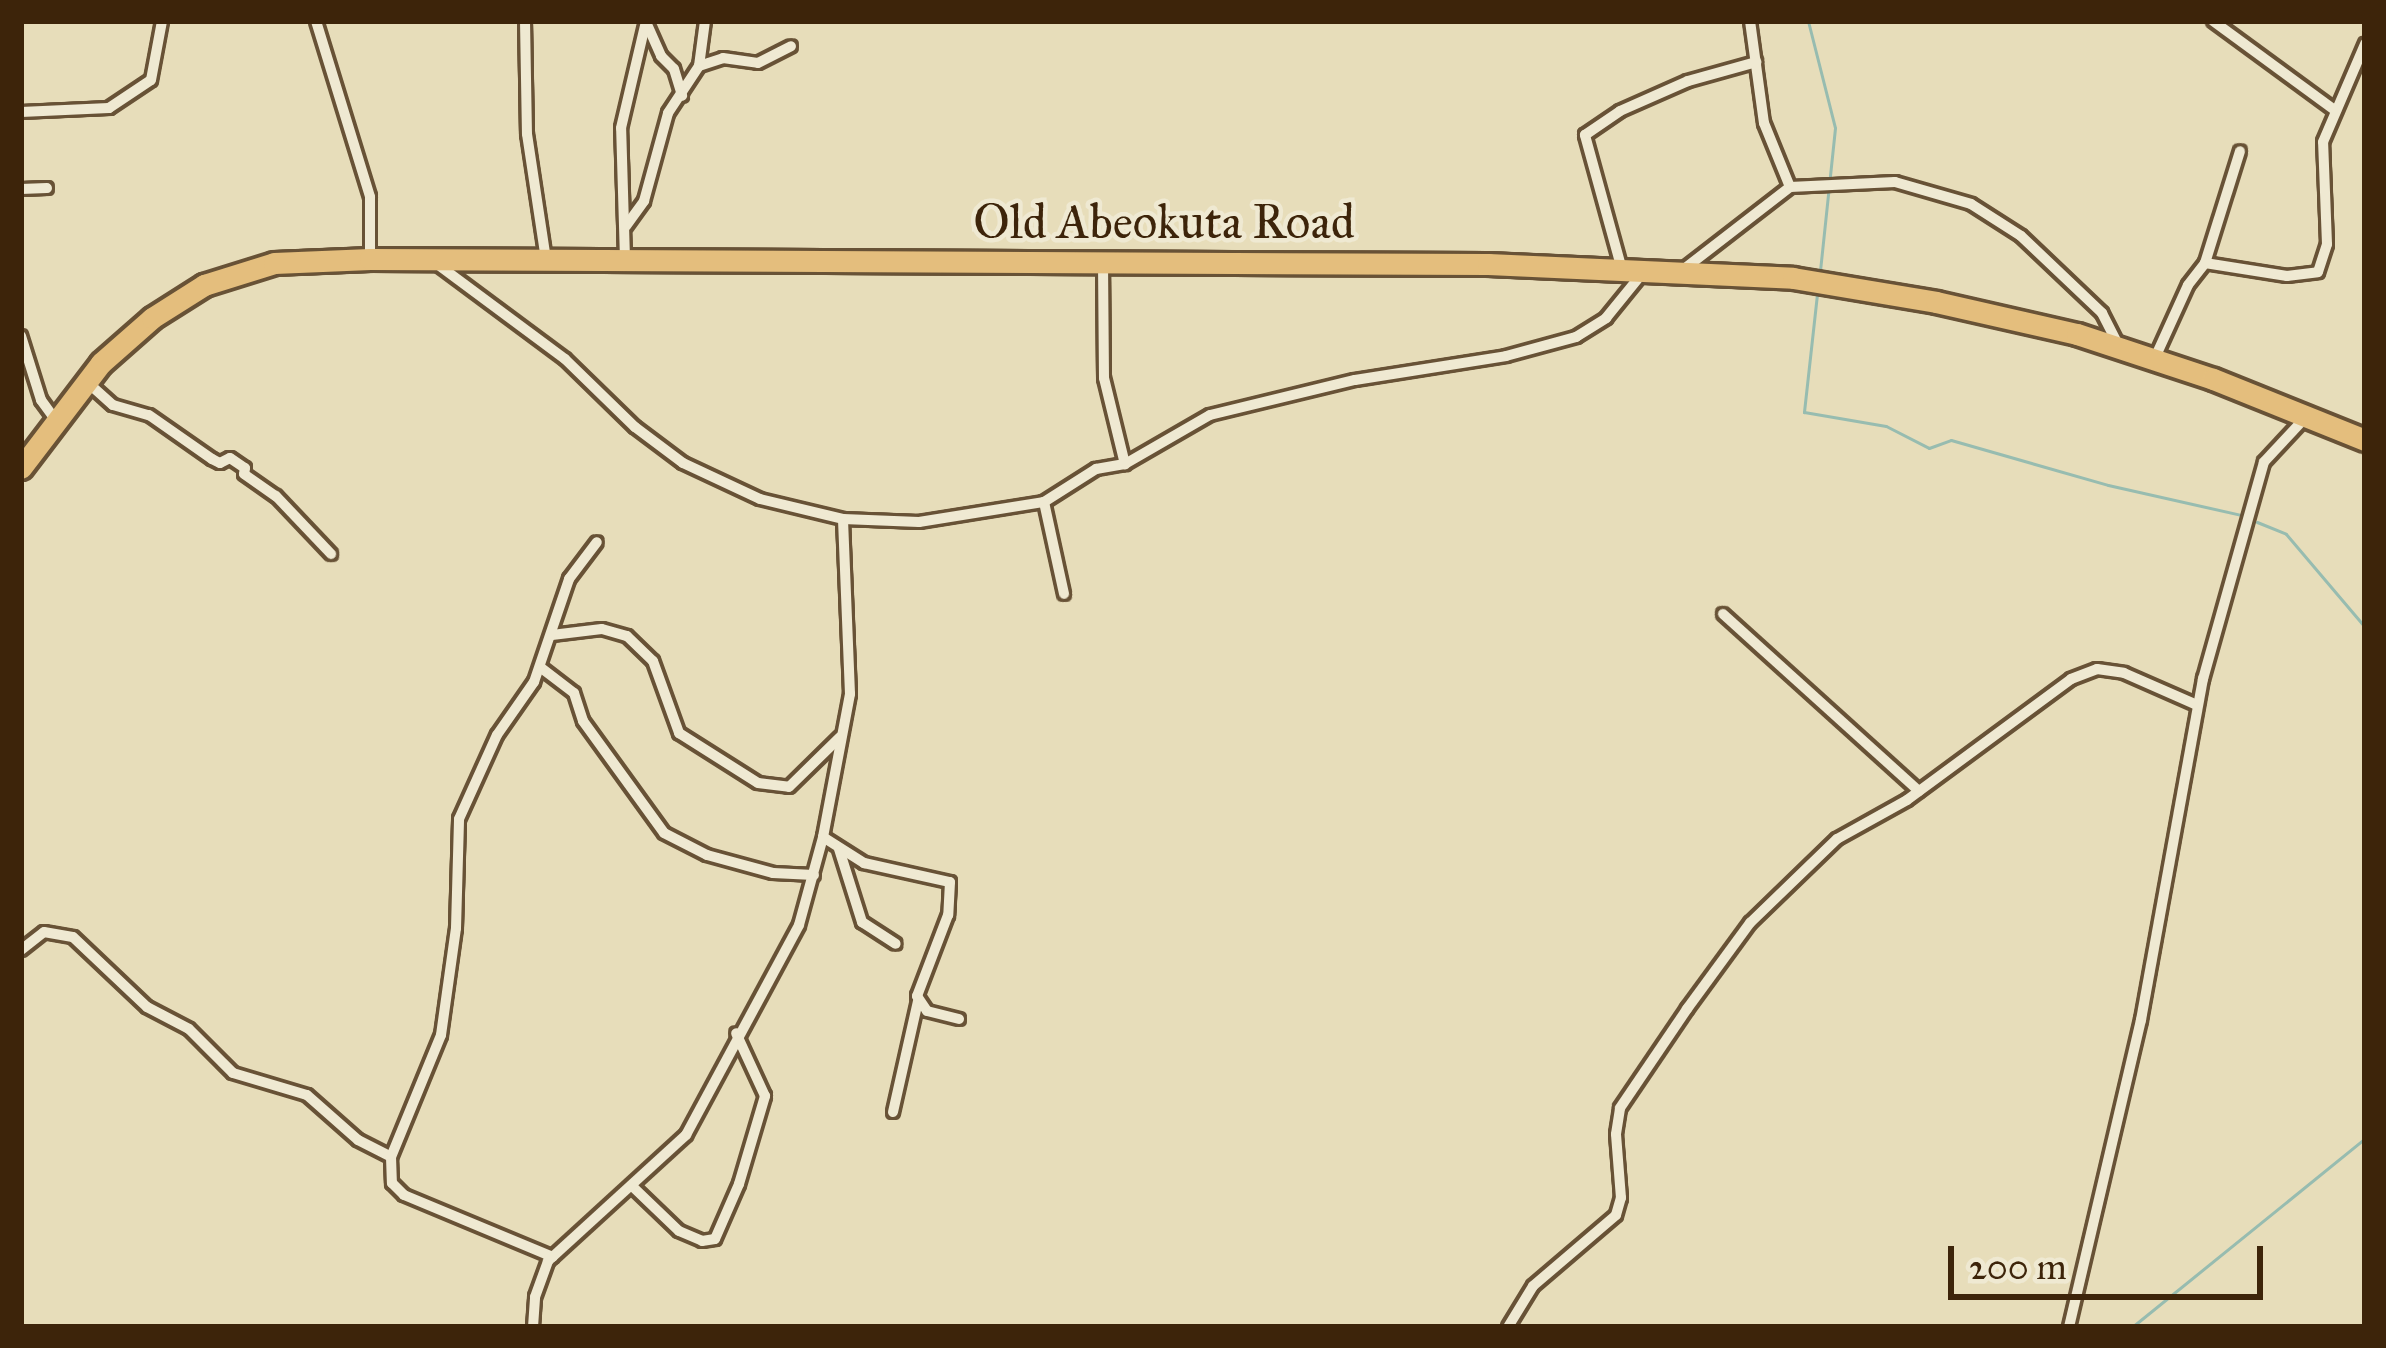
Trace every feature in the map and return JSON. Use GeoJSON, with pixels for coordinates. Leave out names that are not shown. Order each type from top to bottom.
{"type":"FeatureCollection","features":[{"type":"Feature","properties":{"kind":"highway","name":"Old Abeokuta Road"},"geometry":{"type":"LineString","coordinates":[[21,468],[86,381],[152,318],[204,285],[274,263],[370,259],[1684,269],[1863,288],[2120,346],[2365,440]]}},
{"type":"Feature","properties":{"kind":"street"},"geometry":{"type":"LineString","coordinates":[[21,112],[110,108],[151,80],[162,21]]}},
{"type":"Feature","properties":{"kind":"street"},"geometry":{"type":"LineString","coordinates":[[316,21],[370,197],[370,259]]}},
{"type":"Feature","properties":{"kind":"street"},"geometry":{"type":"LineString","coordinates":[[525,21],[527,134],[546,260]]}},
{"type":"Feature","properties":{"kind":"street"},"geometry":{"type":"LineString","coordinates":[[646,21],[662,56],[674,69],[682,96]]}},
{"type":"Feature","properties":{"kind":"street"},"geometry":{"type":"LineString","coordinates":[[625,262],[621,128],[646,21]]}},
{"type":"Feature","properties":{"kind":"street"},"geometry":{"type":"LineString","coordinates":[[624,229],[644,201],[668,113],[699,66],[705,21]]}},
{"type":"Feature","properties":{"kind":"street"},"geometry":{"type":"LineString","coordinates":[[1750,21],[1764,123],[1790,187]]}},
{"type":"Feature","properties":{"kind":"street"},"geometry":{"type":"LineString","coordinates":[[2213,21],[2336,111]]}},
{"type":"Feature","properties":{"kind":"street"},"geometry":{"type":"LineString","coordinates":[[2205,263],[2287,276],[2318,272],[2327,244],[2320,161],[2365,44]]}},
{"type":"Feature","properties":{"kind":"street"},"geometry":{"type":"LineString","coordinates":[[699,66],[723,58],[758,63],[791,46]]}},
{"type":"Feature","properties":{"kind":"street"},"geometry":{"type":"LineString","coordinates":[[1622,266],[1585,136],[1620,111],[1688,81],[1756,62]]}},
{"type":"Feature","properties":{"kind":"street"},"geometry":{"type":"LineString","coordinates":[[2153,362],[2188,285],[2205,263],[2240,151]]}},
{"type":"Feature","properties":{"kind":"street"},"geometry":{"type":"LineString","coordinates":[[1684,269],[1790,187],[1895,182],[1971,204],[2021,236],[2102,313],[2120,346]]}},
{"type":"Feature","properties":{"kind":"street"},"geometry":{"type":"LineString","coordinates":[[21,189],[47,188]]}},
{"type":"Feature","properties":{"kind":"street"},"geometry":{"type":"LineString","coordinates":[[430,260],[565,359],[621,415],[682,463],[760,499],[843,519],[919,522],[1044,502],[1096,469],[1125,464],[1210,415],[1355,380],[1506,356],[1576,337],[1606,318],[1647,267]]}},
{"type":"Feature","properties":{"kind":"street"},"geometry":{"type":"LineString","coordinates":[[1102,263],[1104,378],[1125,464]]}},
{"type":"Feature","properties":{"kind":"street"},"geometry":{"type":"LineString","coordinates":[[21,336],[41,400],[55,419]]}},
{"type":"Feature","properties":{"kind":"street"},"geometry":{"type":"LineString","coordinates":[[86,381],[113,405],[149,416],[212,460],[220,463],[230,458],[245,468],[244,474],[276,496],[332,554]]}},
{"type":"Feature","properties":{"kind":"street"},"geometry":{"type":"LineString","coordinates":[[2069,1327],[2141,1020],[2198,705],[2264,462],[2307,416]]}},
{"type":"Feature","properties":{"kind":"street"},"geometry":{"type":"LineString","coordinates":[[1044,502],[1064,594]]}},
{"type":"Feature","properties":{"kind":"street"},"geometry":{"type":"LineString","coordinates":[[533,1327],[535,1298],[553,1257],[686,1135],[736,1033],[777,974],[814,875],[844,729],[851,660],[843,519]]}},
{"type":"Feature","properties":{"kind":"street"},"geometry":{"type":"LineString","coordinates":[[553,1257],[404,1195],[392,1183],[391,1157],[430,1071],[443,1022],[456,928],[459,819],[477,771],[540,667],[569,579],[597,542]]}},
{"type":"Feature","properties":{"kind":"street"},"geometry":{"type":"LineString","coordinates":[[1723,614],[1919,791]]}},
{"type":"Feature","properties":{"kind":"street"},"geometry":{"type":"LineString","coordinates":[[552,635],[602,629],[627,636],[653,661],[679,733],[758,783],[789,787],[832,750],[844,729]]}},
{"type":"Feature","properties":{"kind":"street"},"geometry":{"type":"LineString","coordinates":[[540,667],[574,693],[583,721],[664,833],[706,854],[773,873],[814,875]]}},
{"type":"Feature","properties":{"kind":"street"},"geometry":{"type":"LineString","coordinates":[[1508,1327],[1533,1286],[1616,1215],[1621,1198],[1616,1134],[1620,1108],[1750,923],[1837,839],[1919,791],[2071,680],[2097,669],[2124,673],[2198,705]]}},
{"type":"Feature","properties":{"kind":"street"},"geometry":{"type":"LineString","coordinates":[[823,838],[885,870],[950,881],[948,916],[928,956],[893,1112]]}},
{"type":"Feature","properties":{"kind":"street"},"geometry":{"type":"LineString","coordinates":[[839,849],[862,922],[896,944]]}},
{"type":"Feature","properties":{"kind":"street"},"geometry":{"type":"LineString","coordinates":[[21,950],[44,932],[73,937],[147,1007],[171,1024],[189,1029],[233,1073],[307,1095],[358,1141],[391,1157]]}},
{"type":"Feature","properties":{"kind":"street"},"geometry":{"type":"LineString","coordinates":[[918,1001],[927,1010],[959,1019]]}},
{"type":"Feature","properties":{"kind":"street"},"geometry":{"type":"LineString","coordinates":[[632,1186],[679,1232],[702,1241],[715,1239],[739,1184],[765,1096],[736,1033]]}},
{"type":"Feature","properties":{"kind":"waterway"},"geometry":{"type":"LineString","coordinates":[[1808,21],[1835,128],[1820,271]]}},
{"type":"Feature","properties":{"kind":"waterway"},"geometry":{"type":"LineString","coordinates":[[1817,294],[1804,412],[1886,426],[1929,448],[1951,440],[2108,485],[2241,515]]}},
{"type":"Feature","properties":{"kind":"waterway"},"geometry":{"type":"LineString","coordinates":[[2257,522],[2286,534],[2365,627]]}},
{"type":"Feature","properties":{"kind":"waterway"},"geometry":{"type":"LineString","coordinates":[[2132,1327],[2365,1138]]}}]}
